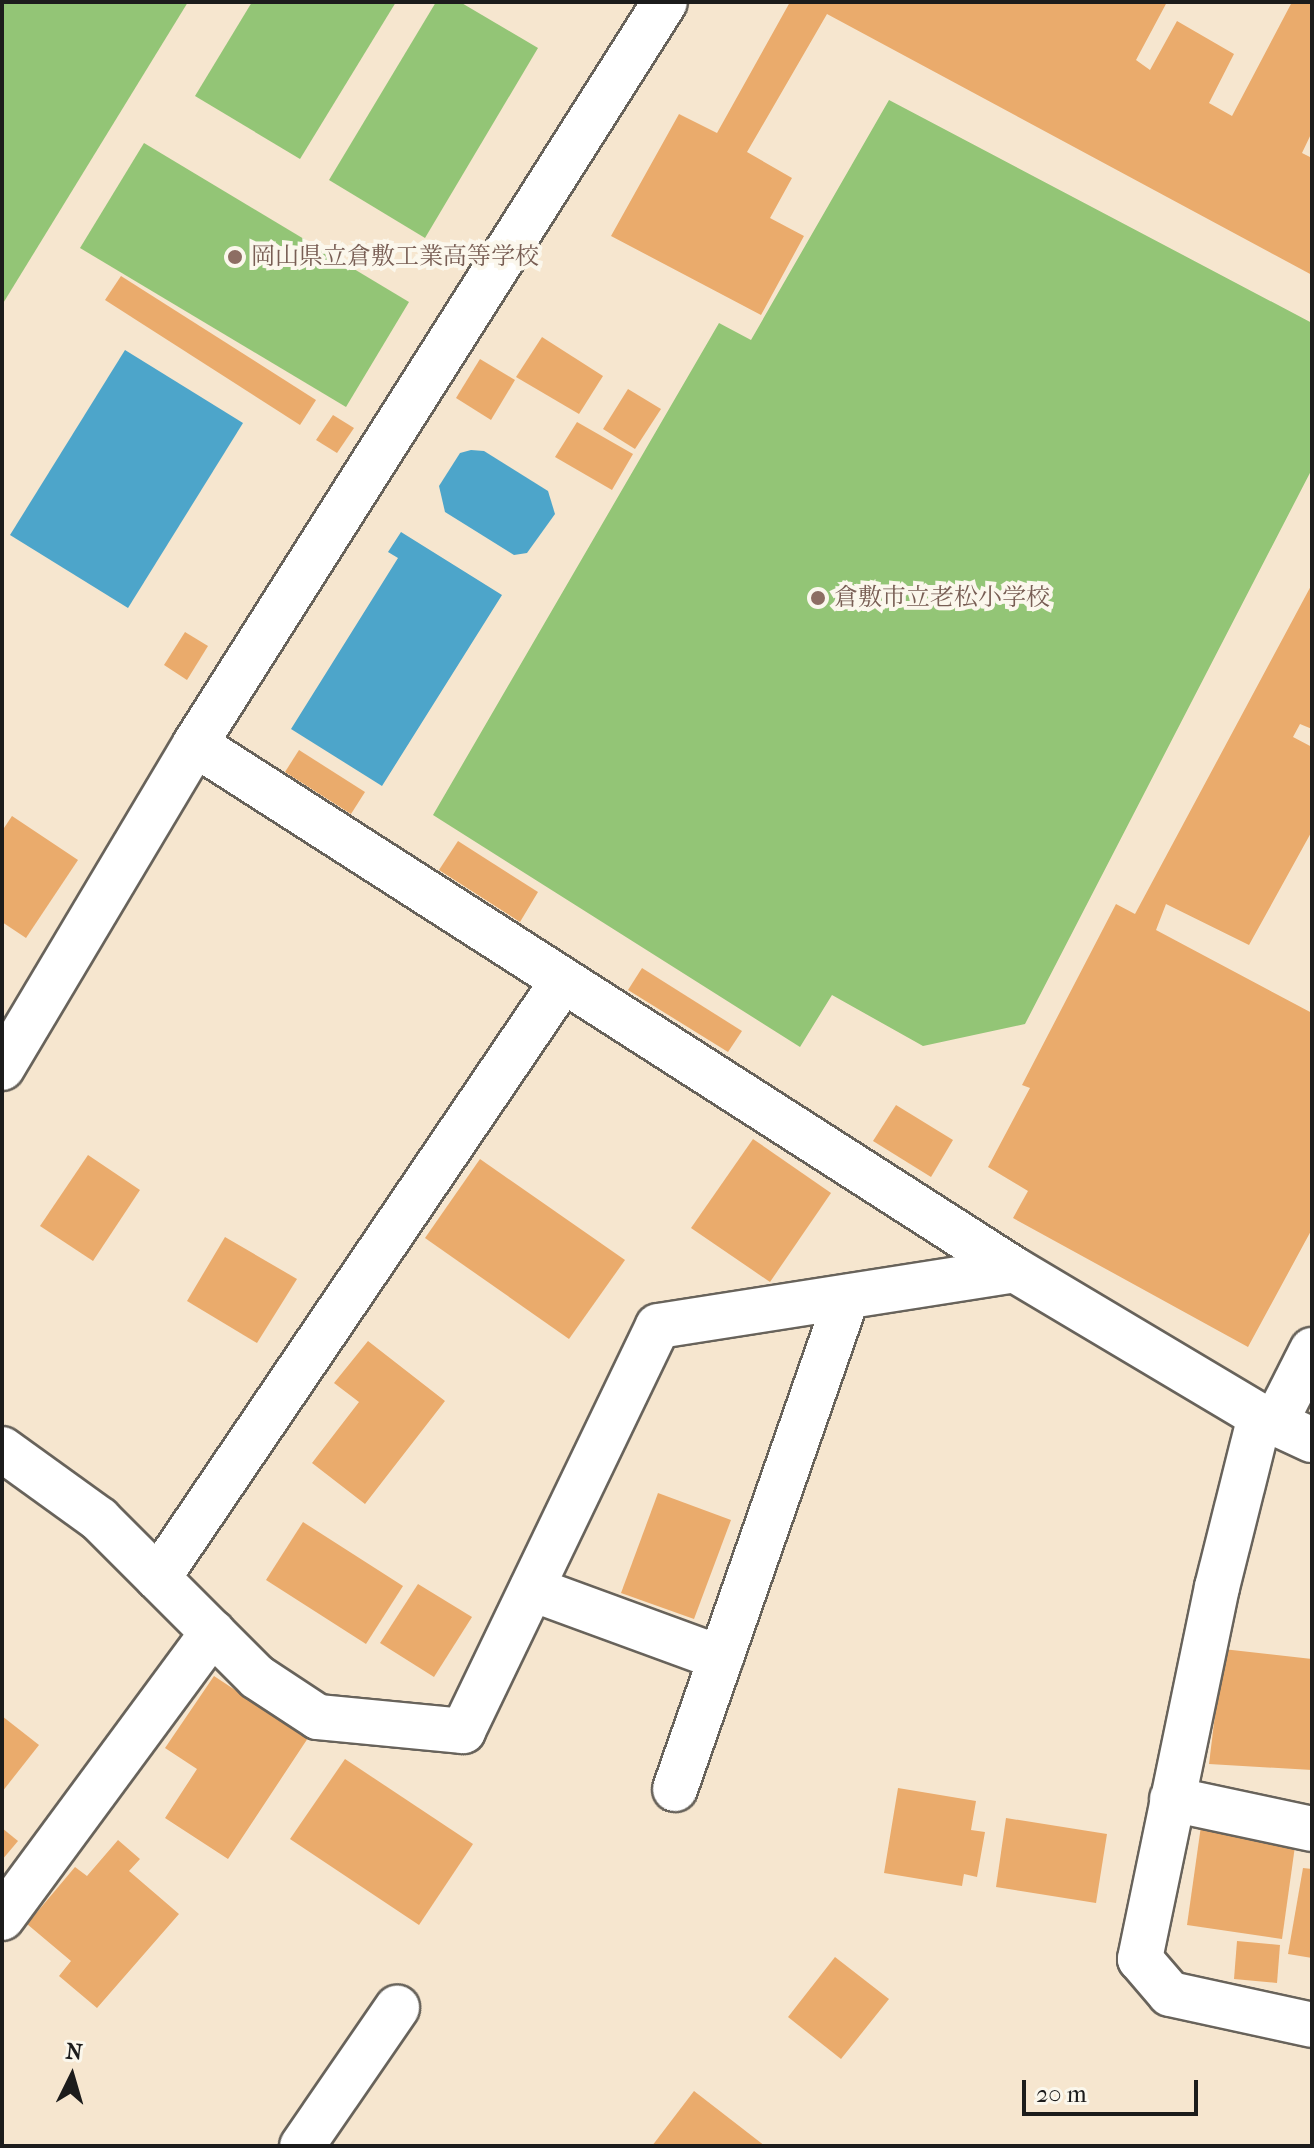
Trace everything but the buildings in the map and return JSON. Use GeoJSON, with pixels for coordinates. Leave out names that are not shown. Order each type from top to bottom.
{"type":"FeatureCollection","features":[{"type":"Feature","properties":{"kind":"street"},"geometry":{"type":"LineString","coordinates":[[2,1068],[195,744],[665,2]]}},
{"type":"Feature","properties":{"kind":"street"},"geometry":{"type":"LineString","coordinates":[[195,744],[1015,1270],[1282,1426]]}},
{"type":"Feature","properties":{"kind":"street"},"geometry":{"type":"LineString","coordinates":[[158,1578],[562,982]]}},
{"type":"Feature","properties":{"kind":"street"},"geometry":{"type":"LineString","coordinates":[[2,1449],[99,1519],[257,1677],[318,1717],[463,1731],[658,1326],[1015,1270]]}},
{"type":"Feature","properties":{"kind":"street"},"geometry":{"type":"LineString","coordinates":[[675,1789],[847,1297]]}},
{"type":"Feature","properties":{"kind":"street"},"geometry":{"type":"LineString","coordinates":[[1312,1350],[1217,1587],[1140,1959],[1170,1994],[1312,2025]]}},
{"type":"Feature","properties":{"kind":"street"},"geometry":{"type":"LineString","coordinates":[[532,1589],[721,1658]]}},
{"type":"Feature","properties":{"kind":"street"},"geometry":{"type":"LineString","coordinates":[[2,1918],[213,1632]]}},
{"type":"Feature","properties":{"kind":"street"},"geometry":{"type":"LineString","coordinates":[[1172,1799],[1312,1829]]}},
{"type":"Feature","properties":{"kind":"street"},"geometry":{"type":"LineString","coordinates":[[302,2146],[397,2008]]}},
{"type":"Feature","properties":{"kind":"green space"},"geometry":{"type":"Polygon","coordinates":[[[2,2],[188,2],[2,305],[2,2]]]}},
{"type":"Feature","properties":{"kind":"green space"},"geometry":{"type":"Polygon","coordinates":[[[252,2],[396,2],[300,159],[195,96],[252,2]]]}},
{"type":"Feature","properties":{"kind":"green space"},"geometry":{"type":"Polygon","coordinates":[[[436,2],[460,2],[538,48],[425,238],[329,180],[436,2]]]}},
{"type":"Feature","properties":{"kind":"green space"},"geometry":{"type":"Polygon","coordinates":[[[889,100],[1312,323],[1312,469],[1025,1024],[923,1046],[832,995],[800,1047],[433,815],[719,323],[751,340],[889,100]]]}},
{"type":"Feature","properties":{"kind":"green space"},"geometry":{"type":"Polygon","coordinates":[[[144,143],[409,302],[346,407],[80,248],[144,143]]]}},
{"type":"Feature","properties":{"kind":"water"},"geometry":{"type":"Polygon","coordinates":[[[125,350],[243,423],[128,608],[10,535],[125,350]]]}},
{"type":"Feature","properties":{"kind":"water"},"geometry":{"type":"Polygon","coordinates":[[[484,451],[548,491],[555,514],[527,553],[514,555],[445,512],[439,486],[460,453],[484,451]]]}},
{"type":"Feature","properties":{"kind":"water"},"geometry":{"type":"Polygon","coordinates":[[[401,532],[502,595],[382,786],[291,729],[398,558],[388,552],[401,532]]]}},
{"type":"Feature","properties":{"kind":"place","name":"岡山県立倉敷工業高等学校"},"geometry":{"type":"Point","coordinates":[235,257]}},
{"type":"Feature","properties":{"kind":"place","name":"倉敷市立老松小学校"},"geometry":{"type":"Point","coordinates":[818,598]}}]}
